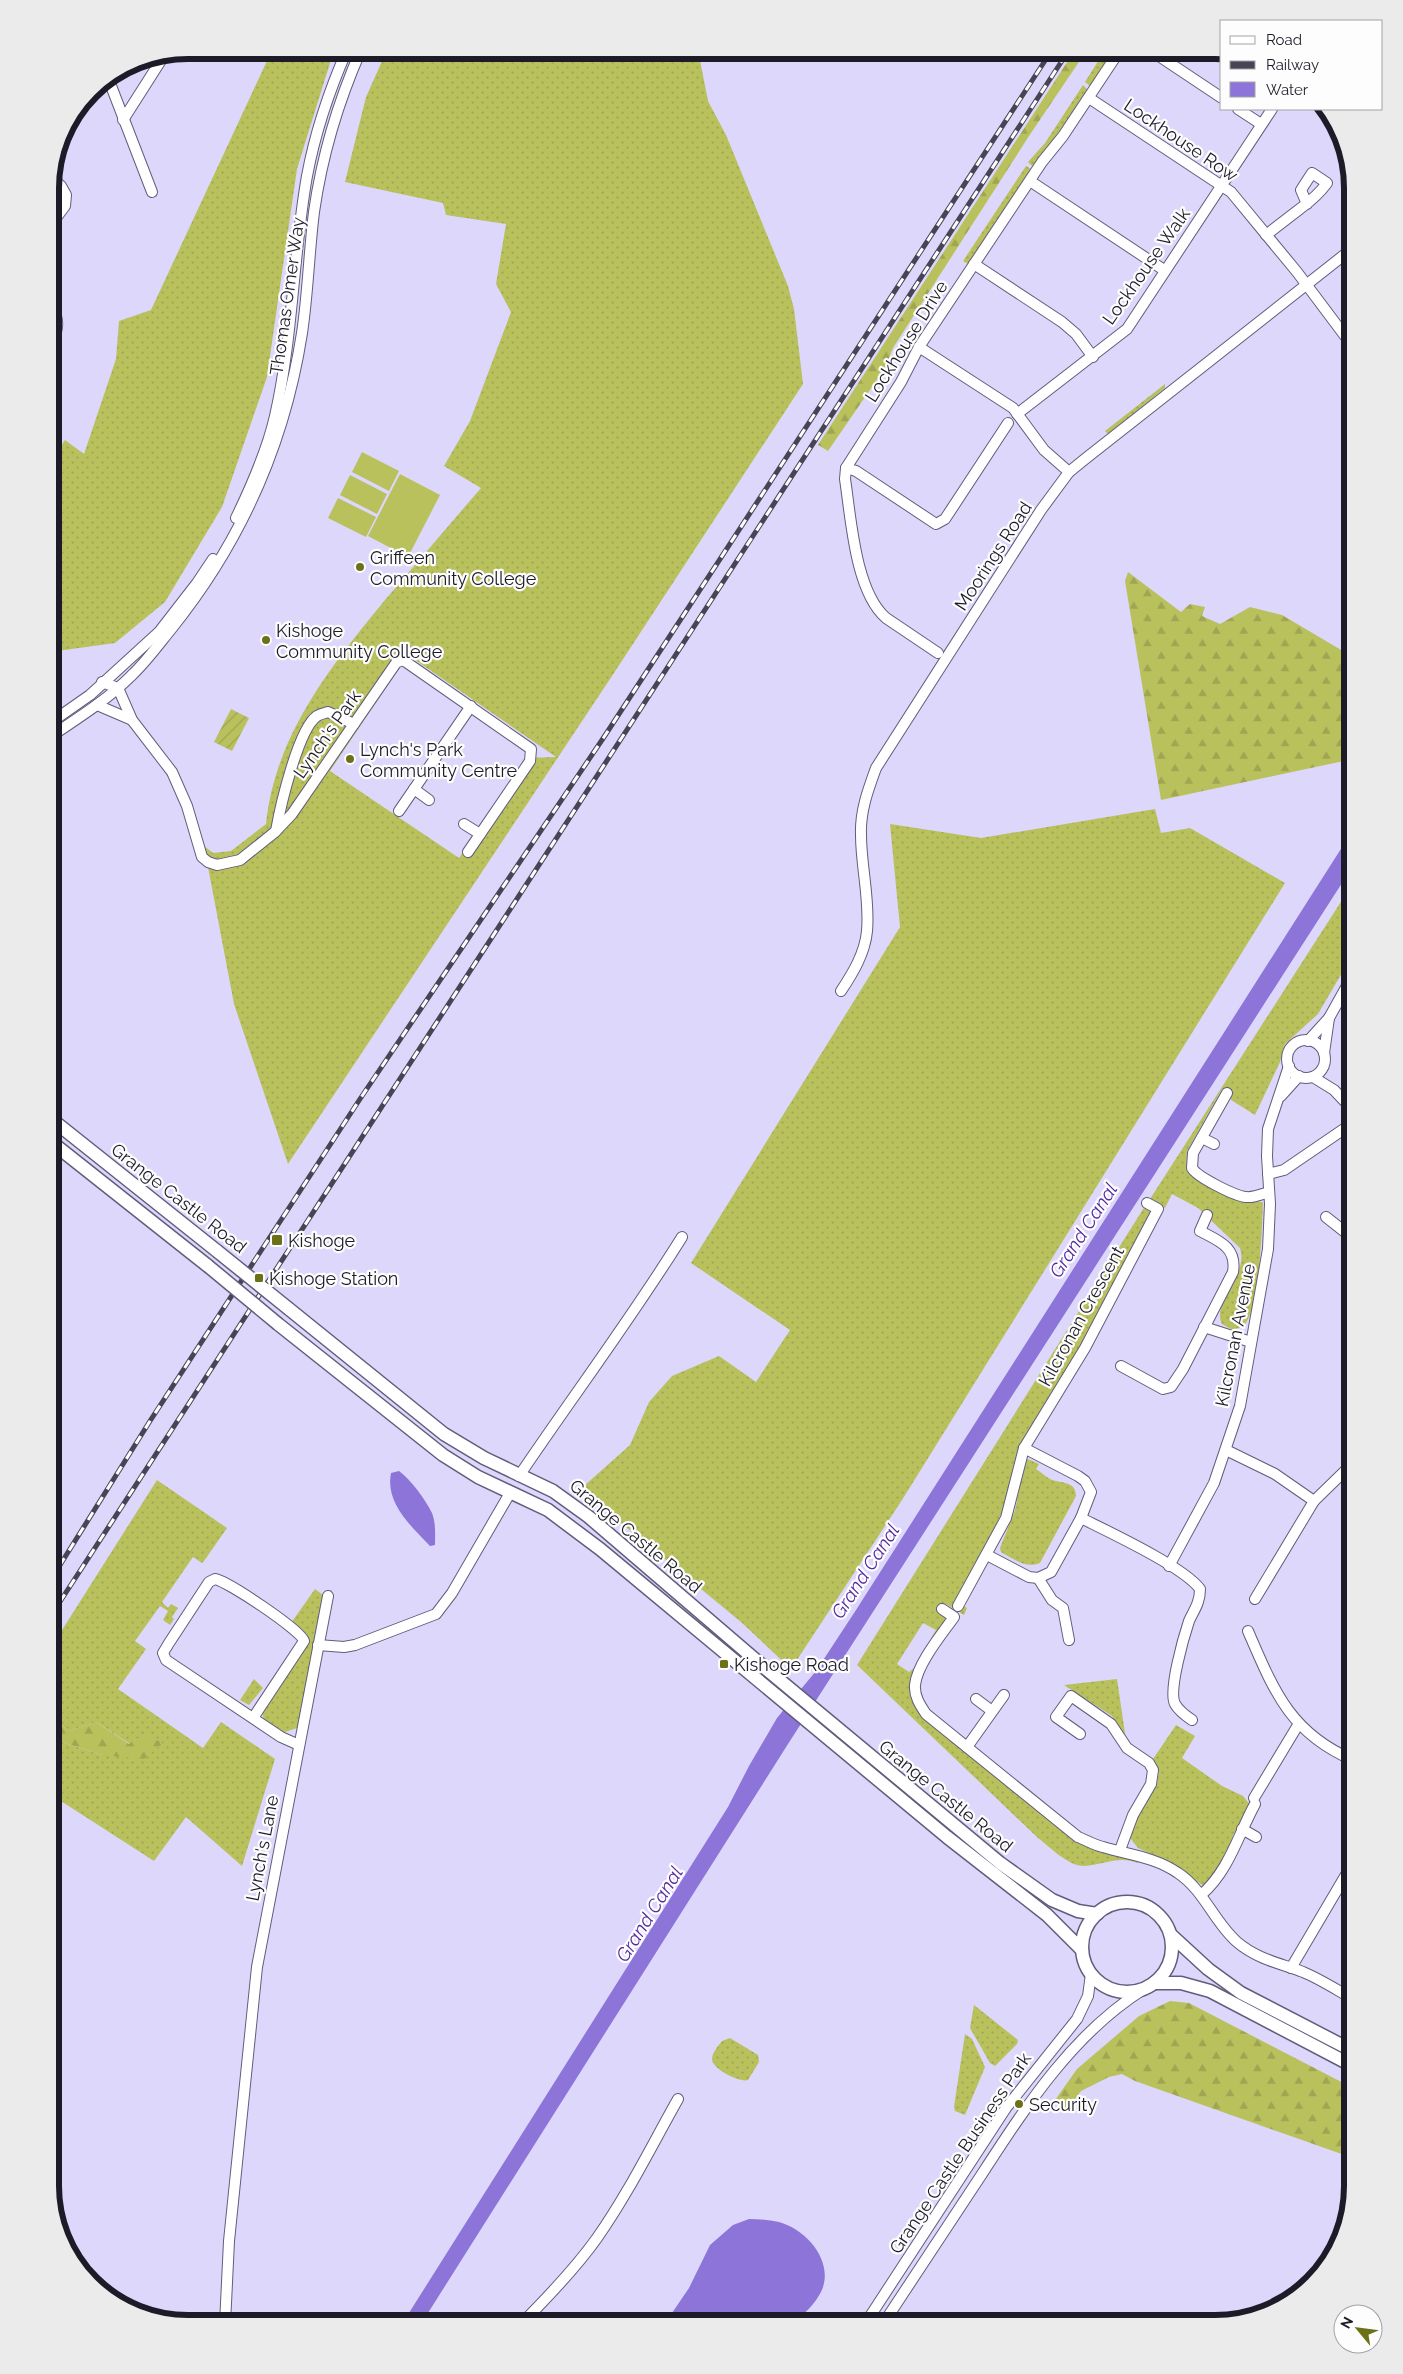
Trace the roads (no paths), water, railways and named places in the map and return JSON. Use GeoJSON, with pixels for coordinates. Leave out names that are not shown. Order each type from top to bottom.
{"type":"FeatureCollection","features":[{"type":"Feature","properties":{"kind":"main road","name":"Grange Castle Road"},"geometry":{"type":"LineString","coordinates":[[59,1125],[444,1434],[519,1476],[553,1491],[589,1517],[836,1728],[1020,1878],[1052,1900],[1078,1912],[1097,1914]]}},
{"type":"Feature","properties":{"kind":"main road","name":"Grange Castle Road"},"geometry":{"type":"LineString","coordinates":[[59,1148],[443,1455],[478,1477],[548,1510],[600,1549],[947,1837],[1047,1916],[1082,1950],[1084,1962],[1091,1974]]}},
{"type":"Feature","properties":{"kind":"main road"},"geometry":{"type":"LineString","coordinates":[[1082,1950],[1086,1931],[1097,1914],[1106,1907],[1120,1902],[1136,1902],[1159,1914],[1170,1935],[1208,1969],[1241,1993],[1344,2046]]}},
{"type":"Feature","properties":{"kind":"main road"},"geometry":{"type":"LineString","coordinates":[[1149,1986],[1168,1965],[1172,1952],[1170,1935]]}},
{"type":"Feature","properties":{"kind":"main road"},"geometry":{"type":"LineString","coordinates":[[1091,1974],[1106,1987],[1118,1991],[1128,1992],[1149,1986],[1181,1983],[1210,1991],[1344,2061]]}},
{"type":"Feature","properties":{"kind":"street","name":"Thomas Omer Way"},"geometry":{"type":"LineString","coordinates":[[59,716],[90,694],[158,632],[197,583],[234,522],[262,459],[276,416],[307,175],[322,116],[344,59]]}},
{"type":"Feature","properties":{"kind":"street","name":"Thomas Omer Way"},"geometry":{"type":"LineString","coordinates":[[59,732],[97,705],[142,665],[203,587],[241,525],[268,462],[294,373],[302,333],[314,211],[326,148],[356,59]]}},
{"type":"Feature","properties":{"kind":"street","name":"Lockhouse Drive"},"geometry":{"type":"LineString","coordinates":[[846,468],[901,382],[919,347],[1114,59]]}},
{"type":"Feature","properties":{"kind":"street"},"geometry":{"type":"LineString","coordinates":[[1164,59],[1220,97]]}},
{"type":"Feature","properties":{"kind":"street"},"geometry":{"type":"LineString","coordinates":[[123,120],[160,62]]}},
{"type":"Feature","properties":{"kind":"street"},"geometry":{"type":"LineString","coordinates":[[110,84],[152,192]]}},
{"type":"Feature","properties":{"kind":"street","name":"Lockhouse Row"},"geometry":{"type":"LineString","coordinates":[[1089,98],[1231,192],[1306,284],[1344,335]]}},
{"type":"Feature","properties":{"kind":"street"},"geometry":{"type":"LineString","coordinates":[[1240,110],[1261,124]]}},
{"type":"Feature","properties":{"kind":"street","name":"Lockhouse Walk"},"geometry":{"type":"LineString","coordinates":[[1017,414],[1127,329],[1164,270],[1271,110]]}},
{"type":"Feature","properties":{"kind":"street"},"geometry":{"type":"LineString","coordinates":[[1030,181],[1164,270]]}},
{"type":"Feature","properties":{"kind":"street"},"geometry":{"type":"LineString","coordinates":[[59,185],[66,195],[65,206],[59,214]]}},
{"type":"Feature","properties":{"kind":"street"},"geometry":{"type":"LineString","coordinates":[[1266,235],[1307,204]]}},
{"type":"Feature","properties":{"kind":"street","name":"Moorings Road"},"geometry":{"type":"LineString","coordinates":[[841,991],[861,956],[867,932],[866,887],[861,834],[864,800],[876,768],[1035,518],[1070,472],[1344,255]]}},
{"type":"Feature","properties":{"kind":"street"},"geometry":{"type":"LineString","coordinates":[[974,264],[1062,322],[1076,334],[1093,357]]}},
{"type":"Feature","properties":{"kind":"street"},"geometry":{"type":"LineString","coordinates":[[919,347],[1006,403],[1017,414],[1044,450],[1070,472]]}},
{"type":"Feature","properties":{"kind":"street"},"geometry":{"type":"LineString","coordinates":[[938,653],[878,612],[870,597],[857,554],[845,479],[846,468],[856,470],[936,524],[945,519],[1008,423]]}},
{"type":"Feature","properties":{"kind":"street","name":"Lynch's Park"},"geometry":{"type":"LineString","coordinates":[[132,720],[172,772],[187,806],[202,856],[208,862],[217,865],[240,860],[276,832],[292,814],[396,663],[402,660],[531,749],[532,755],[468,852]]}},
{"type":"Feature","properties":{"kind":"street"},"geometry":{"type":"LineString","coordinates":[[102,682],[118,688],[132,720]]}},
{"type":"Feature","properties":{"kind":"street"},"geometry":{"type":"LineString","coordinates":[[97,705],[132,720]]}},
{"type":"Feature","properties":{"kind":"street"},"geometry":{"type":"LineString","coordinates":[[399,811],[471,706]]}},
{"type":"Feature","properties":{"kind":"street"},"geometry":{"type":"LineString","coordinates":[[276,832],[280,806],[292,767],[306,730],[316,716],[328,712],[354,724]]}},
{"type":"Feature","properties":{"kind":"street"},"geometry":{"type":"LineString","coordinates":[[414,789],[429,800]]}},
{"type":"Feature","properties":{"kind":"street"},"geometry":{"type":"LineString","coordinates":[[464,824],[480,834]]}},
{"type":"Feature","properties":{"kind":"street"},"geometry":{"type":"LineString","coordinates":[[1308,1041],[1329,1018],[1344,991]]}},
{"type":"Feature","properties":{"kind":"street"},"geometry":{"type":"LineString","coordinates":[[1329,1018],[1323,1067],[1334,1090]]}},
{"type":"Feature","properties":{"kind":"street"},"geometry":{"type":"LineString","coordinates":[[1324,1053],[1318,1045],[1302,1041],[1291,1048],[1288,1060],[1289,1066],[1298,1076],[1313,1077],[1334,1090],[1344,1101]]}},
{"type":"Feature","properties":{"kind":"street","name":"Kilcronan Avenue"},"geometry":{"type":"LineString","coordinates":[[1169,1566],[1214,1483],[1240,1406],[1268,1248],[1268,1129],[1289,1066]]}},
{"type":"Feature","properties":{"kind":"street"},"geometry":{"type":"LineString","coordinates":[[1313,1077],[1323,1067]]}},
{"type":"Feature","properties":{"kind":"street","name":"Kilcronan Avenue"},"geometry":{"type":"LineString","coordinates":[[1279,1099],[1298,1076]]}},
{"type":"Feature","properties":{"kind":"street"},"geometry":{"type":"LineString","coordinates":[[1227,1093],[1191,1158],[1195,1173],[1246,1197],[1269,1192]]}},
{"type":"Feature","properties":{"kind":"street"},"geometry":{"type":"LineString","coordinates":[[1268,1174],[1284,1170],[1344,1129]]}},
{"type":"Feature","properties":{"kind":"street"},"geometry":{"type":"LineString","coordinates":[[1202,1138],[1214,1144]]}},
{"type":"Feature","properties":{"kind":"street","name":"Kilcronan Crescent"},"geometry":{"type":"LineString","coordinates":[[958,1606],[1006,1518],[1024,1448],[1085,1348],[1158,1209],[1147,1203]]}},
{"type":"Feature","properties":{"kind":"street"},"geometry":{"type":"LineString","coordinates":[[1121,1366],[1163,1389],[1171,1387],[1183,1369],[1233,1272],[1235,1262],[1227,1245],[1200,1231],[1207,1215]]}},
{"type":"Feature","properties":{"kind":"street"},"geometry":{"type":"LineString","coordinates":[[1326,1217],[1344,1232]]}},
{"type":"Feature","properties":{"kind":"street"},"geometry":{"type":"LineString","coordinates":[[519,1476],[561,1413],[615,1340],[682,1237]]}},
{"type":"Feature","properties":{"kind":"street"},"geometry":{"type":"LineString","coordinates":[[1204,1327],[1251,1342]]}},
{"type":"Feature","properties":{"kind":"street"},"geometry":{"type":"LineString","coordinates":[[987,1555],[1030,1577],[1038,1578],[1051,1572],[1081,1518],[1091,1492],[1085,1481],[1024,1448]]}},
{"type":"Feature","properties":{"kind":"street"},"geometry":{"type":"LineString","coordinates":[[1226,1450],[1275,1474],[1314,1501]]}},
{"type":"Feature","properties":{"kind":"street"},"geometry":{"type":"LineString","coordinates":[[1255,1599],[1314,1501],[1344,1472]]}},
{"type":"Feature","properties":{"kind":"street"},"geometry":{"type":"LineString","coordinates":[[318,1645],[344,1647],[355,1645],[436,1614],[452,1594],[510,1492]]}},
{"type":"Feature","properties":{"kind":"street"},"geometry":{"type":"LineString","coordinates":[[1081,1518],[1169,1566],[1196,1584],[1200,1590],[1198,1607],[1186,1630],[1174,1690],[1174,1703],[1192,1720]]}},
{"type":"Feature","properties":{"kind":"street"},"geometry":{"type":"LineString","coordinates":[[1038,1578],[1052,1600],[1063,1608],[1069,1640]]}},
{"type":"Feature","properties":{"kind":"street"},"geometry":{"type":"LineString","coordinates":[[253,1718],[304,1641],[302,1636],[290,1626],[238,1590],[215,1579],[210,1582],[163,1653],[166,1660],[281,1737],[299,1745]]}},
{"type":"Feature","properties":{"kind":"street","name":"Lynch's Lane"},"geometry":{"type":"LineString","coordinates":[[225,2315],[229,2241],[256,1967],[328,1596]]}},
{"type":"Feature","properties":{"kind":"street"},"geometry":{"type":"LineString","coordinates":[[942,1609],[954,1617],[922,1665],[914,1686],[918,1702],[926,1714],[1078,1836],[1102,1847],[1141,1856],[1178,1873],[1201,1895],[1215,1918],[1236,1941],[1261,1958],[1314,1977],[1344,1994]]}},
{"type":"Feature","properties":{"kind":"street"},"geometry":{"type":"LineString","coordinates":[[1248,1631],[1282,1703],[1298,1725],[1321,1743],[1344,1755]]}},
{"type":"Feature","properties":{"kind":"street"},"geometry":{"type":"LineString","coordinates":[[967,1747],[1004,1695]]}},
{"type":"Feature","properties":{"kind":"street"},"geometry":{"type":"LineString","coordinates":[[1080,1734],[1056,1717],[1071,1696],[1111,1724],[1127,1748],[1149,1763],[1154,1770],[1151,1784],[1133,1815],[1120,1850]]}},
{"type":"Feature","properties":{"kind":"street"},"geometry":{"type":"LineString","coordinates":[[976,1699],[992,1711]]}},
{"type":"Feature","properties":{"kind":"street"},"geometry":{"type":"LineString","coordinates":[[1201,1895],[1226,1868],[1255,1801],[1298,1725]]}},
{"type":"Feature","properties":{"kind":"street"},"geometry":{"type":"LineString","coordinates":[[1242,1829],[1256,1837]]}},
{"type":"Feature","properties":{"kind":"street"},"geometry":{"type":"LineString","coordinates":[[1291,1968],[1344,1875]]}},
{"type":"Feature","properties":{"kind":"street","name":"Grange Castle Business Park"},"geometry":{"type":"LineString","coordinates":[[871,2315],[1006,2108],[1077,2019],[1088,1996],[1091,1974]]}},
{"type":"Feature","properties":{"kind":"street","name":"Grange Castle Business Park"},"geometry":{"type":"LineString","coordinates":[[889,2315],[1013,2127],[1051,2075],[1098,2024],[1149,1986]]}},
{"type":"Feature","properties":{"kind":"street"},"geometry":{"type":"LineString","coordinates":[[530,2315],[564,2279],[597,2239],[624,2196],[678,2099]]}},
{"type":"Feature","properties":{"kind":"water"},"geometry":{"type":"Polygon","coordinates":[[[1344,844],[1344,880],[788,1744],[427,2315],[408,2315],[728,1807],[777,1718],[816,1671],[1344,844]]]}},
{"type":"Feature","properties":{"kind":"water"},"geometry":{"type":"Polygon","coordinates":[[[399,1471],[418,1490],[432,1513],[435,1525],[435,1545],[430,1546],[408,1522],[396,1504],[390,1484],[391,1473],[399,1471]]]}},
{"type":"Feature","properties":{"kind":"water"},"geometry":{"type":"Polygon","coordinates":[[[749,2219],[779,2222],[800,2232],[816,2249],[822,2259],[824,2281],[821,2292],[813,2304],[801,2315],[670,2315],[689,2288],[710,2245],[733,2225],[749,2219]]]}},
{"type":"Feature","properties":{"kind":"railway"},"geometry":{"type":"LineString","coordinates":[[59,1567],[150,1421],[360,1099],[604,737],[1046,59]]}},
{"type":"Feature","properties":{"kind":"railway"},"geometry":{"type":"LineString","coordinates":[[59,1603],[1063,59]]}},
{"type":"Feature","properties":{"kind":"place","name":"Griffeen Community College"},"geometry":{"type":"Point","coordinates":[360,567]}},
{"type":"Feature","properties":{"kind":"place","name":"Kishoge Community College"},"geometry":{"type":"Point","coordinates":[266,640]}},
{"type":"Feature","properties":{"kind":"place","name":"Lynch's Park Community Centre"},"geometry":{"type":"Point","coordinates":[350,759]}},
{"type":"Feature","properties":{"kind":"place","name":"Kishoge"},"geometry":{"type":"Point","coordinates":[277,1240]}},
{"type":"Feature","properties":{"kind":"place","name":"Kishoge Station"},"geometry":{"type":"Point","coordinates":[259,1278]}},
{"type":"Feature","properties":{"kind":"place","name":"Kishoge Road"},"geometry":{"type":"Point","coordinates":[724,1664]}},
{"type":"Feature","properties":{"kind":"place","name":"Security"},"geometry":{"type":"Point","coordinates":[1019,2104]}},
{"type":"Feature","properties":{"kind":"water label","name":"Grand Canal"},"geometry":{"type":"Point","coordinates":[1083,1230]}},
{"type":"Feature","properties":{"kind":"water label","name":"Grand Canal"},"geometry":{"type":"Point","coordinates":[865,1571]}},
{"type":"Feature","properties":{"kind":"water label","name":"Grand Canal"},"geometry":{"type":"Point","coordinates":[649,1914]}}]}
